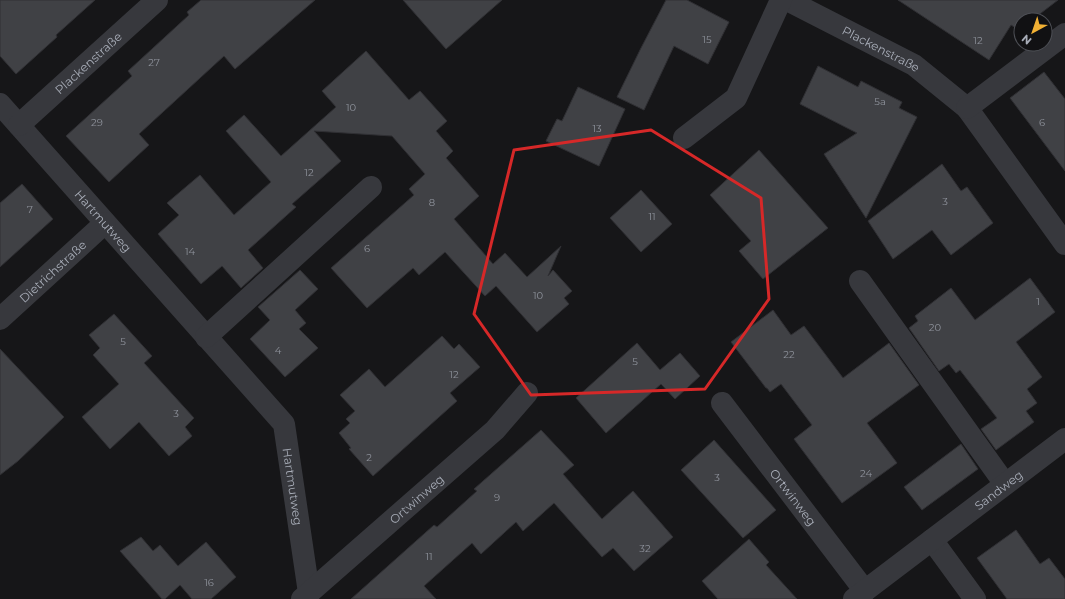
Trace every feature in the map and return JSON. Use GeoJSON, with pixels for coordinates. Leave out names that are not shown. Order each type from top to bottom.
{"type":"FeatureCollection","features":[{"type":"Feature","properties":{"kind":"street","name":"Plackenstraße"},"geometry":{"type":"LineString","coordinates":[[19,125],[158,0]]}},
{"type":"Feature","properties":{"kind":"street"},"geometry":{"type":"LineString","coordinates":[[684,138],[736,98],[781,0]]}},
{"type":"Feature","properties":{"kind":"street","name":"Plackenstraße"},"geometry":{"type":"LineString","coordinates":[[787,0],[914,65],[967,108],[1065,244]]}},
{"type":"Feature","properties":{"kind":"street"},"geometry":{"type":"LineString","coordinates":[[967,108],[1065,34]]}},
{"type":"Feature","properties":{"kind":"street","name":"Hartmutweg"},"geometry":{"type":"LineString","coordinates":[[0,104],[284,424],[306,596]]}},
{"type":"Feature","properties":{"kind":"street"},"geometry":{"type":"LineString","coordinates":[[206,337],[371,187]]}},
{"type":"Feature","properties":{"kind":"street","name":"Dietrichstraße"},"geometry":{"type":"LineString","coordinates":[[0,319],[105,223]]}},
{"type":"Feature","properties":{"kind":"street"},"geometry":{"type":"LineString","coordinates":[[860,281],[1006,484]]}},
{"type":"Feature","properties":{"kind":"street","name":"Ortwinweg"},"geometry":{"type":"LineString","coordinates":[[306,596],[495,430],[526,393]]}},
{"type":"Feature","properties":{"kind":"street","name":"Ortwinweg"},"geometry":{"type":"LineString","coordinates":[[722,403],[860,595]]}},
{"type":"Feature","properties":{"kind":"street","name":"Sandweg"},"geometry":{"type":"LineString","coordinates":[[860,595],[1065,439]]}},
{"type":"Feature","properties":{"kind":"street"},"geometry":{"type":"LineString","coordinates":[[932,540],[975,599]]}},
{"type":"Feature","properties":{"kind":"highlighted area"},"geometry":{"type":"Polygon","coordinates":[[[651,130],[761,198],[769,299],[705,389],[531,395],[474,314],[514,150],[651,130]]]}},
{"type":"Feature","properties":{"kind":"building"},"geometry":{"type":"Polygon","coordinates":[[[0,0],[95,0],[16,74],[0,56],[0,0]]]}},
{"type":"Feature","properties":{"kind":"building"},"geometry":{"type":"Polygon","coordinates":[[[201,0],[315,0],[235,69],[224,56],[139,134],[149,145],[109,182],[66,136],[132,76],[128,71],[189,15],[187,12],[201,0]]]}},
{"type":"Feature","properties":{"kind":"building"},"geometry":{"type":"Polygon","coordinates":[[[403,0],[502,0],[446,49],[403,0]]]}},
{"type":"Feature","properties":{"kind":"building"},"geometry":{"type":"Polygon","coordinates":[[[666,0],[687,0],[729,22],[708,64],[674,46],[644,110],[617,97],[666,0]]]}},
{"type":"Feature","properties":{"kind":"building"},"geometry":{"type":"Polygon","coordinates":[[[898,0],[1058,0],[1042,12],[1013,12],[1013,26],[1011,25],[989,60],[898,0]]]}},
{"type":"Feature","properties":{"kind":"building"},"geometry":{"type":"Polygon","coordinates":[[[366,51],[409,100],[420,91],[447,121],[436,131],[453,151],[446,158],[479,196],[454,219],[493,264],[505,253],[527,277],[561,246],[548,276],[553,270],[572,291],[564,298],[569,304],[537,332],[496,286],[485,296],[445,252],[419,275],[413,268],[367,308],[331,268],[414,195],[409,189],[425,174],[392,136],[314,131],[341,161],[292,204],[296,207],[248,250],[263,268],[241,288],[222,266],[201,284],[158,234],[179,215],[167,203],[200,175],[234,215],[271,182],[226,131],[244,115],[281,156],[336,107],[322,91],[366,51]]]}},
{"type":"Feature","properties":{"kind":"building"},"geometry":{"type":"Polygon","coordinates":[[[818,66],[858,87],[861,81],[902,102],[899,108],[917,117],[866,218],[824,154],[857,133],[800,104],[818,66]]]}},
{"type":"Feature","properties":{"kind":"building"},"geometry":{"type":"Polygon","coordinates":[[[1044,72],[1065,99],[1065,171],[1010,98],[1044,72]]]}},
{"type":"Feature","properties":{"kind":"building"},"geometry":{"type":"Polygon","coordinates":[[[578,87],[625,109],[599,166],[546,141],[557,119],[562,121],[578,87]]]}},
{"type":"Feature","properties":{"kind":"building"},"geometry":{"type":"Polygon","coordinates":[[[759,150],[828,228],[763,279],[739,251],[751,241],[710,195],[759,150]]]}},
{"type":"Feature","properties":{"kind":"building"},"geometry":{"type":"Polygon","coordinates":[[[942,164],[961,191],[967,187],[993,223],[951,255],[932,230],[893,259],[868,221],[942,164]]]}},
{"type":"Feature","properties":{"kind":"building"},"geometry":{"type":"Polygon","coordinates":[[[22,184],[53,219],[0,267],[0,203],[22,184]]]}},
{"type":"Feature","properties":{"kind":"building"},"geometry":{"type":"Polygon","coordinates":[[[641,190],[672,224],[641,252],[610,218],[641,190]]]}},
{"type":"Feature","properties":{"kind":"building"},"geometry":{"type":"Polygon","coordinates":[[[300,270],[318,289],[295,310],[306,323],[299,329],[318,348],[285,377],[250,339],[270,320],[258,307],[300,270]]]}},
{"type":"Feature","properties":{"kind":"building"},"geometry":{"type":"Polygon","coordinates":[[[1030,278],[1055,312],[1016,342],[1042,377],[1027,389],[1037,403],[1026,411],[1034,422],[996,450],[981,429],[997,418],[960,370],[956,373],[949,364],[939,371],[909,328],[918,321],[915,316],[951,288],[975,320],[1030,278]]]}},
{"type":"Feature","properties":{"kind":"building"},"geometry":{"type":"Polygon","coordinates":[[[773,310],[791,335],[804,326],[843,378],[889,343],[919,385],[867,423],[897,463],[842,503],[794,439],[812,425],[781,384],[770,392],[766,388],[731,342],[773,310]]]}},
{"type":"Feature","properties":{"kind":"building"},"geometry":{"type":"Polygon","coordinates":[[[114,314],[152,356],[144,363],[194,418],[185,427],[192,436],[169,456],[139,422],[110,449],[82,417],[119,384],[93,355],[100,348],[89,335],[114,314]]]}},
{"type":"Feature","properties":{"kind":"building"},"geometry":{"type":"Polygon","coordinates":[[[442,336],[454,349],[459,344],[480,367],[450,393],[457,401],[373,476],[349,449],[351,448],[339,433],[350,423],[346,419],[355,411],[340,395],[369,369],[385,387],[442,336]]]}},
{"type":"Feature","properties":{"kind":"building"},"geometry":{"type":"Polygon","coordinates":[[[637,343],[660,370],[680,353],[700,376],[675,399],[661,384],[606,433],[576,398],[637,343]]]}},
{"type":"Feature","properties":{"kind":"building"},"geometry":{"type":"Polygon","coordinates":[[[0,349],[64,417],[18,461],[0,475],[0,349]]]}},
{"type":"Feature","properties":{"kind":"building"},"geometry":{"type":"Polygon","coordinates":[[[541,430],[574,465],[563,474],[602,519],[633,491],[673,537],[634,571],[613,548],[602,557],[554,503],[523,531],[516,522],[481,554],[472,543],[424,586],[436,599],[351,599],[434,525],[437,527],[477,491],[474,489],[541,430]]]}},
{"type":"Feature","properties":{"kind":"building"},"geometry":{"type":"Polygon","coordinates":[[[714,440],[776,510],[743,538],[681,470],[714,440]]]}},
{"type":"Feature","properties":{"kind":"building"},"geometry":{"type":"Polygon","coordinates":[[[961,444],[978,469],[922,510],[904,487],[961,444]]]}},
{"type":"Feature","properties":{"kind":"building"},"geometry":{"type":"Polygon","coordinates":[[[1016,530],[1040,564],[1049,558],[1065,579],[1065,599],[1007,599],[977,558],[1016,530]]]}},
{"type":"Feature","properties":{"kind":"building"},"geometry":{"type":"Polygon","coordinates":[[[141,537],[153,551],[160,545],[178,566],[206,542],[236,577],[211,599],[192,599],[180,585],[165,599],[162,599],[120,551],[141,537]]]}},
{"type":"Feature","properties":{"kind":"building"},"geometry":{"type":"Polygon","coordinates":[[[749,539],[769,562],[766,565],[797,599],[718,599],[702,581],[749,539]]]}}]}
